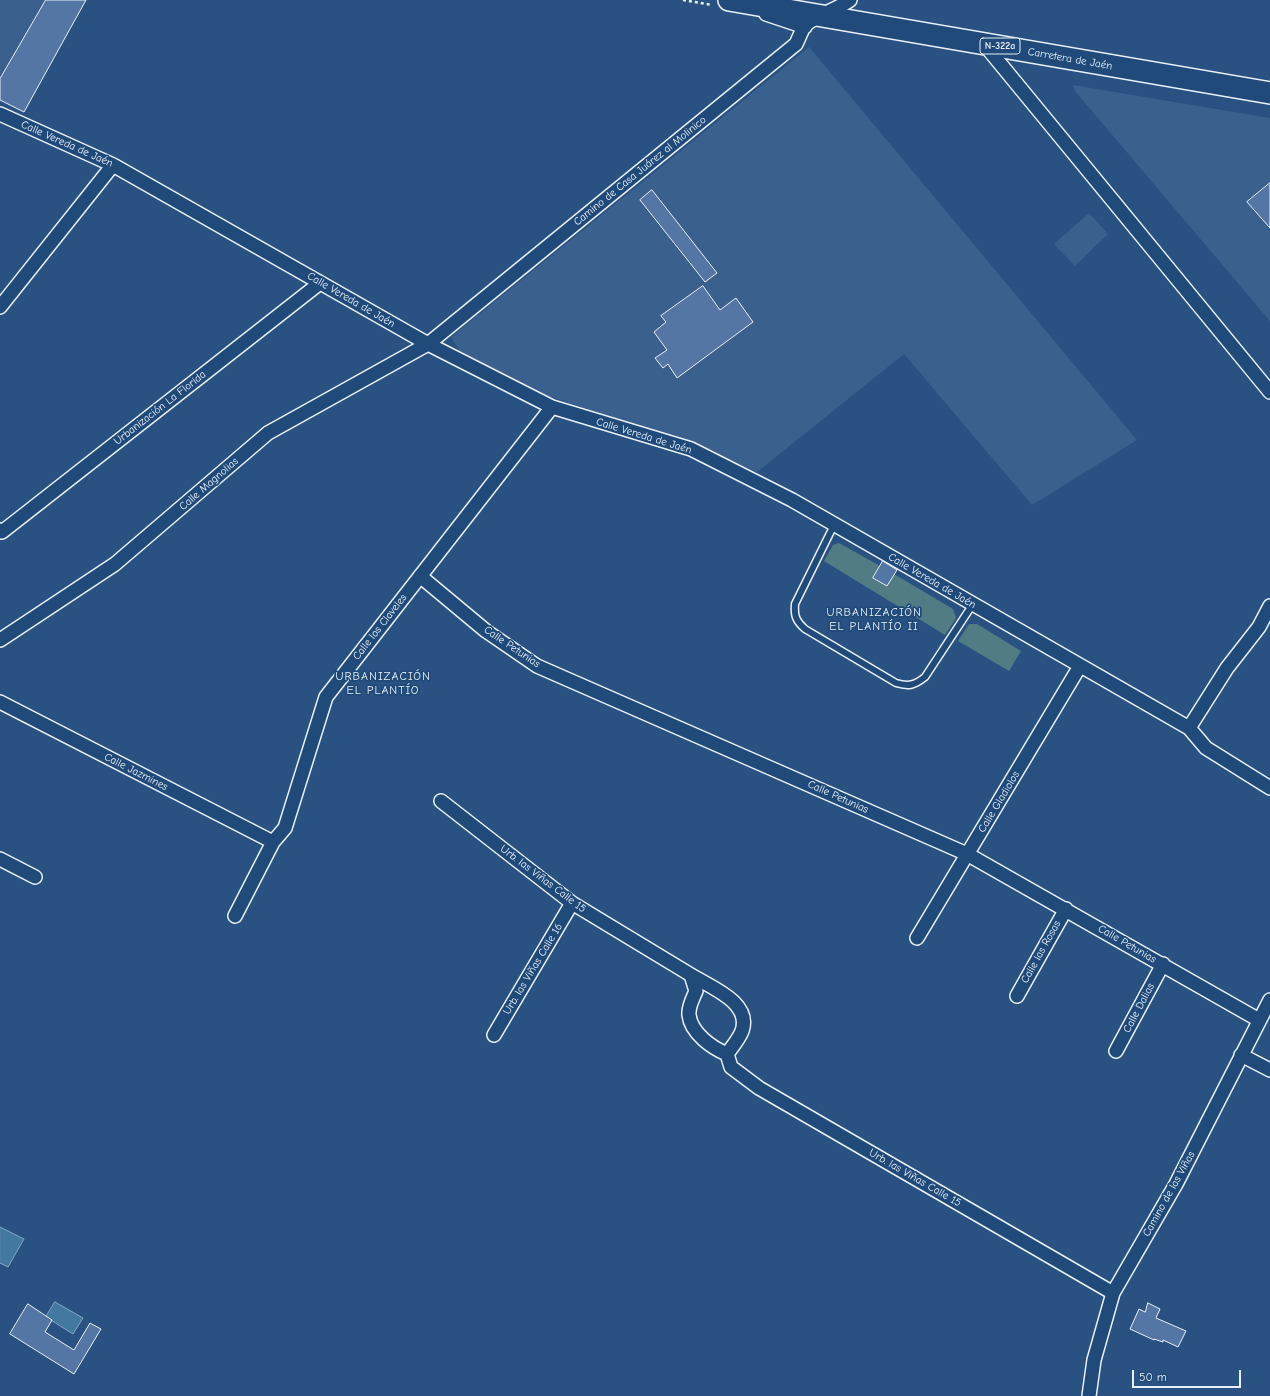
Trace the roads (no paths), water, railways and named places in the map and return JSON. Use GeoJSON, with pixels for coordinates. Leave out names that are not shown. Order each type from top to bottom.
{"type":"FeatureCollection","features":[{"type":"Feature","properties":{"kind":"highway","name":"Carretera de Jaén"},"geometry":{"type":"LineString","coordinates":[[729,0],[1270,93]]}},
{"type":"Feature","properties":{"kind":"street"},"geometry":{"type":"LineString","coordinates":[[723,0],[805,27]]}},
{"type":"Feature","properties":{"kind":"street","name":"Camino de Casa Juárez al Molinico"},"geometry":{"type":"LineString","coordinates":[[428,344],[796,44],[805,27],[822,15],[842,6],[850,0]]}},
{"type":"Feature","properties":{"kind":"street"},"geometry":{"type":"LineString","coordinates":[[984,44],[1270,392]]}},
{"type":"Feature","properties":{"kind":"street","name":"Calle Vereda de Jaén"},"geometry":{"type":"LineString","coordinates":[[0,114],[113,165],[428,344],[552,407],[691,449],[792,500],[1189,728],[1206,748],[1270,788]]}},
{"type":"Feature","properties":{"kind":"street"},"geometry":{"type":"LineString","coordinates":[[0,307],[113,165]]}},
{"type":"Feature","properties":{"kind":"street","name":"Urbanización La Florida"},"geometry":{"type":"LineString","coordinates":[[0,530],[2,532],[320,283]]}},
{"type":"Feature","properties":{"kind":"street","name":"Calle Magnolias"},"geometry":{"type":"LineString","coordinates":[[0,640],[115,564],[268,433],[428,344]]}},
{"type":"Feature","properties":{"kind":"street","name":"Calle los Claveles"},"geometry":{"type":"LineString","coordinates":[[235,916],[273,842],[285,828],[326,697],[552,407]]}},
{"type":"Feature","properties":{"kind":"street","name":"Calle Petunias"},"geometry":{"type":"LineString","coordinates":[[420,576],[486,631],[537,666],[967,854],[1259,1020]]}},
{"type":"Feature","properties":{"kind":"street"},"geometry":{"type":"LineString","coordinates":[[1189,728],[1227,668],[1259,626],[1270,606]]}},
{"type":"Feature","properties":{"kind":"street","name":"Calle Gladiolos"},"geometry":{"type":"LineString","coordinates":[[917,938],[1080,666]]}},
{"type":"Feature","properties":{"kind":"street","name":"Calle Jazmines"},"geometry":{"type":"LineString","coordinates":[[0,702],[273,842]]}},
{"type":"Feature","properties":{"kind":"street","name":"Urb. las Viñas Calle 15"},"geometry":{"type":"LineString","coordinates":[[441,801],[572,903],[733,1001],[742,1011],[744,1020],[742,1031],[727,1054],[731,1067],[759,1088],[1113,1293]]}},
{"type":"Feature","properties":{"kind":"street"},"geometry":{"type":"LineString","coordinates":[[0,859],[36,877]]}},
{"type":"Feature","properties":{"kind":"street","name":"Urb. las Viñas Calle 16"},"geometry":{"type":"LineString","coordinates":[[494,1035],[572,903]]}},
{"type":"Feature","properties":{"kind":"street","name":"Calle las Rosas"},"geometry":{"type":"LineString","coordinates":[[1017,996],[1066,909]]}},
{"type":"Feature","properties":{"kind":"street","name":"Calle Dalias"},"geometry":{"type":"LineString","coordinates":[[1116,1051],[1162,964]]}},
{"type":"Feature","properties":{"kind":"street"},"geometry":{"type":"LineString","coordinates":[[691,975],[696,991],[691,1003],[689,1015],[695,1029],[715,1049],[727,1054]]}},
{"type":"Feature","properties":{"kind":"street","name":"Camino de las Viñas"},"geometry":{"type":"LineString","coordinates":[[1089,1396],[1094,1360],[1113,1293],[1176,1184],[1270,1000]]}},
{"type":"Feature","properties":{"kind":"street"},"geometry":{"type":"LineString","coordinates":[[1242,1055],[1270,1070]]}},
{"type":"Feature","properties":{"kind":"lane"},"geometry":{"type":"LineString","coordinates":[[834,525],[795,604],[794,614],[797,622],[805,629],[896,683],[907,686],[916,684],[925,677],[972,604]]}},
{"type":"Feature","properties":{"kind":"district","name":"URBANIZACIÓN EL PLANTÍO II"},"geometry":{"type":"Point","coordinates":[874,620]}},
{"type":"Feature","properties":{"kind":"district","name":"URBANIZACIÓN EL PLANTÍO"},"geometry":{"type":"Point","coordinates":[383,684]}}]}
